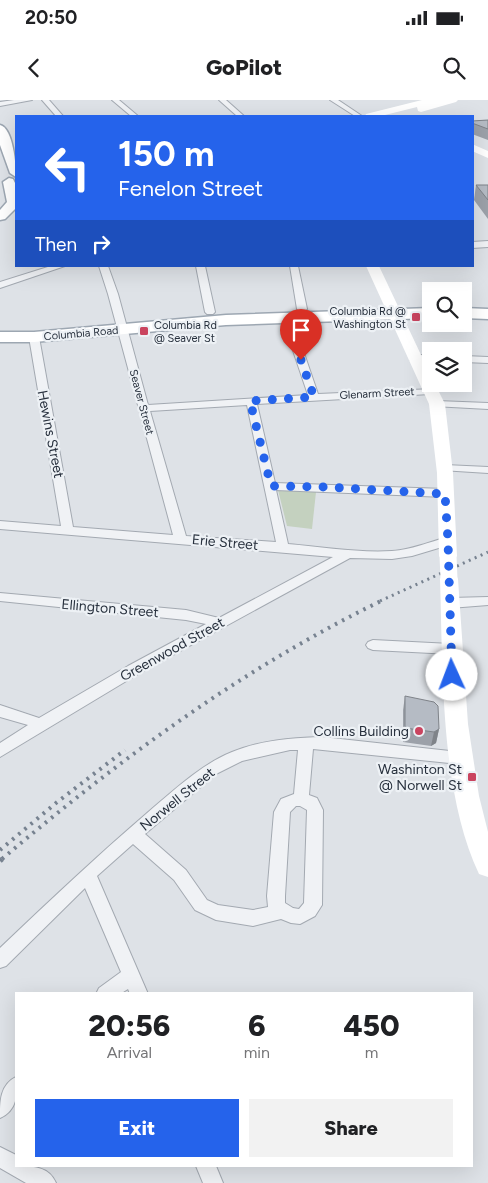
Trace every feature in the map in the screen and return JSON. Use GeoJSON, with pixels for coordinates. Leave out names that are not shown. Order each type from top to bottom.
{"type":"FeatureCollection","features":[{"type":"Feature","properties":{"kind":"main road"},"geometry":{"type":"LineString","coordinates":[[374,115],[434,100]]}},
{"type":"Feature","properties":{"kind":"main road"},"geometry":{"type":"LineString","coordinates":[[397,115],[449,100]]}},
{"type":"Feature","properties":{"kind":"main road"},"geometry":{"type":"LineString","coordinates":[[0,128],[14,182],[14,202],[9,209],[5,222]]}},
{"type":"Feature","properties":{"kind":"main road"},"geometry":{"type":"LineString","coordinates":[[474,148],[488,155]]}},
{"type":"Feature","properties":{"kind":"main road"},"geometry":{"type":"LineString","coordinates":[[0,156],[14,182]]}},
{"type":"Feature","properties":{"kind":"main road"},"geometry":{"type":"LineString","coordinates":[[372,267],[433,398],[445,468],[452,649],[459,758],[470,814],[488,867]]}},
{"type":"Feature","properties":{"kind":"main road"},"geometry":{"type":"LineString","coordinates":[[472,304],[488,305]]}},
{"type":"Feature","properties":{"kind":"main road","name":"Columbia Road"},"geometry":{"type":"LineString","coordinates":[[0,328],[287,318],[422,305]]}},
{"type":"Feature","properties":{"kind":"main road","name":"Columbia Road"},"geometry":{"type":"LineString","coordinates":[[0,337],[34,337],[210,312],[302,309],[392,309],[422,311]]}},
{"type":"Feature","properties":{"kind":"main road"},"geometry":{"type":"LineString","coordinates":[[472,313],[488,314]]}},
{"type":"Feature","properties":{"kind":"street"},"geometry":{"type":"LineString","coordinates":[[0,104],[30,100]]}},
{"type":"Feature","properties":{"kind":"street"},"geometry":{"type":"LineString","coordinates":[[45,100],[59,115]]}},
{"type":"Feature","properties":{"kind":"street"},"geometry":{"type":"LineString","coordinates":[[115,100],[134,115]]}},
{"type":"Feature","properties":{"kind":"street"},"geometry":{"type":"LineString","coordinates":[[222,100],[241,115]]}},
{"type":"Feature","properties":{"kind":"street"},"geometry":{"type":"LineString","coordinates":[[333,100],[357,115]]}},
{"type":"Feature","properties":{"kind":"street"},"geometry":{"type":"LineString","coordinates":[[474,244],[488,244]]}},
{"type":"Feature","properties":{"kind":"street"},"geometry":{"type":"LineString","coordinates":[[0,285],[58,267]]}},
{"type":"Feature","properties":{"kind":"street","name":"Seaver Street"},"geometry":{"type":"LineString","coordinates":[[103,267],[181,539]]}},
{"type":"Feature","properties":{"kind":"street"},"geometry":{"type":"LineString","coordinates":[[200,267],[210,312]]}},
{"type":"Feature","properties":{"kind":"street"},"geometry":{"type":"LineString","coordinates":[[294,267],[302,309]]}},
{"type":"Feature","properties":{"kind":"street"},"geometry":{"type":"LineString","coordinates":[[287,318],[314,397]]}},
{"type":"Feature","properties":{"kind":"street","name":"Hewins Street"},"geometry":{"type":"LineString","coordinates":[[34,337],[68,531]]}},
{"type":"Feature","properties":{"kind":"street"},"geometry":{"type":"LineString","coordinates":[[414,358],[422,358]]}},
{"type":"Feature","properties":{"kind":"street"},"geometry":{"type":"LineString","coordinates":[[472,359],[488,360]]}},
{"type":"Feature","properties":{"kind":"street","name":"Glenarm Street"},"geometry":{"type":"LineString","coordinates":[[144,408],[314,397],[433,398],[488,406]]}},
{"type":"Feature","properties":{"kind":"street"},"geometry":{"type":"LineString","coordinates":[[250,401],[271,486],[283,547]]}},
{"type":"Feature","properties":{"kind":"street"},"geometry":{"type":"LineString","coordinates":[[445,468],[488,470]]}},
{"type":"Feature","properties":{"kind":"street"},"geometry":{"type":"LineString","coordinates":[[271,486],[327,487],[445,494]]}},
{"type":"Feature","properties":{"kind":"street","name":"Erie Street"},"geometry":{"type":"LineString","coordinates":[[0,525],[283,547],[348,554],[392,556],[448,548]]}},
{"type":"Feature","properties":{"kind":"street","name":"Greenwood Street"},"geometry":{"type":"LineString","coordinates":[[0,752],[41,724],[133,670],[348,554]]}},
{"type":"Feature","properties":{"kind":"street","name":"Ellington Street"},"geometry":{"type":"LineString","coordinates":[[0,598],[186,615],[220,623]]}},
{"type":"Feature","properties":{"kind":"street"},"geometry":{"type":"LineString","coordinates":[[450,603],[488,601]]}},
{"type":"Feature","properties":{"kind":"street"},"geometry":{"type":"LineString","coordinates":[[373,645],[452,649]]}},
{"type":"Feature","properties":{"kind":"street"},"geometry":{"type":"LineString","coordinates":[[0,711],[41,724]]}},
{"type":"Feature","properties":{"kind":"street","name":"Norwell Street"},"geometry":{"type":"LineString","coordinates":[[0,960],[88,874],[133,834],[211,770],[237,756],[290,744],[330,744],[459,758]]}},
{"type":"Feature","properties":{"kind":"street"},"geometry":{"type":"LineString","coordinates":[[301,799],[306,744]]}},
{"type":"Feature","properties":{"kind":"street"},"geometry":{"type":"LineString","coordinates":[[301,799],[311,803],[315,810],[313,905],[310,910],[300,916],[289,916],[277,907],[276,896],[282,812],[284,806],[291,800],[301,799]]}},
{"type":"Feature","properties":{"kind":"street"},"geometry":{"type":"LineString","coordinates":[[133,834],[180,875],[200,905],[216,912],[253,918],[282,911]]}},
{"type":"Feature","properties":{"kind":"street"},"geometry":{"type":"LineString","coordinates":[[88,874],[138,992]]}},
{"type":"Feature","properties":{"kind":"street"},"geometry":{"type":"LineString","coordinates":[[108,992],[132,975]]}},
{"type":"Feature","properties":{"kind":"street"},"geometry":{"type":"LineString","coordinates":[[0,1108],[15,1088]]}},
{"type":"Feature","properties":{"kind":"street"},"geometry":{"type":"LineString","coordinates":[[0,1157],[15,1165]]}},
{"type":"Feature","properties":{"kind":"street"},"geometry":{"type":"LineString","coordinates":[[18,1167],[46,1183]]}},
{"type":"Feature","properties":{"kind":"street"},"geometry":{"type":"LineString","coordinates":[[206,1167],[213,1183]]}},
{"type":"Feature","properties":{"kind":"green space"},"geometry":{"type":"Polygon","coordinates":[[[278,490],[316,492],[312,529],[287,526],[278,490]]]}},
{"type":"Feature","properties":{"kind":"building"},"geometry":{"type":"Polygon","coordinates":[[[488,120],[488,129],[474,124],[474,121],[488,120]]]}},
{"type":"Feature","properties":{"kind":"building"},"geometry":{"type":"Polygon","coordinates":[[[476,185],[488,185],[488,200],[476,185]]]}},
{"type":"Feature","properties":{"kind":"building"},"geometry":{"type":"Polygon","coordinates":[[[405,696],[434,702],[438,706],[439,729],[434,732],[405,728],[405,696]]]}},
{"type":"Feature","properties":{"kind":"railway"},"geometry":{"type":"LineString","coordinates":[[380,601],[488,552]]}},
{"type":"Feature","properties":{"kind":"railway"},"geometry":{"type":"LineString","coordinates":[[2,859],[137,751],[232,685],[281,655],[383,600]]}},
{"type":"Feature","properties":{"kind":"railway"},"geometry":{"type":"LineString","coordinates":[[0,850],[56,803],[125,750]]}},
{"type":"Feature","properties":{"kind":"place","name":"Columbia Rd @ Washington St"},"geometry":{"type":"Point","coordinates":[416,317]}},
{"type":"Feature","properties":{"kind":"place","name":"Columbia Rd @ Seaver St"},"geometry":{"type":"Point","coordinates":[144,331]}},
{"type":"Feature","properties":{"kind":"place","name":"Collins Building"},"geometry":{"type":"Point","coordinates":[419,731]}},
{"type":"Feature","properties":{"kind":"place","name":"Washinton St @ Norwell St"},"geometry":{"type":"Point","coordinates":[472,777]}},
{"type":"Feature","properties":{"kind":"route"},"geometry":{"type":"LineString","coordinates":[[301,360],[314,397],[250,401],[271,486],[327,487],[445,494],[452,675]]}}]}
